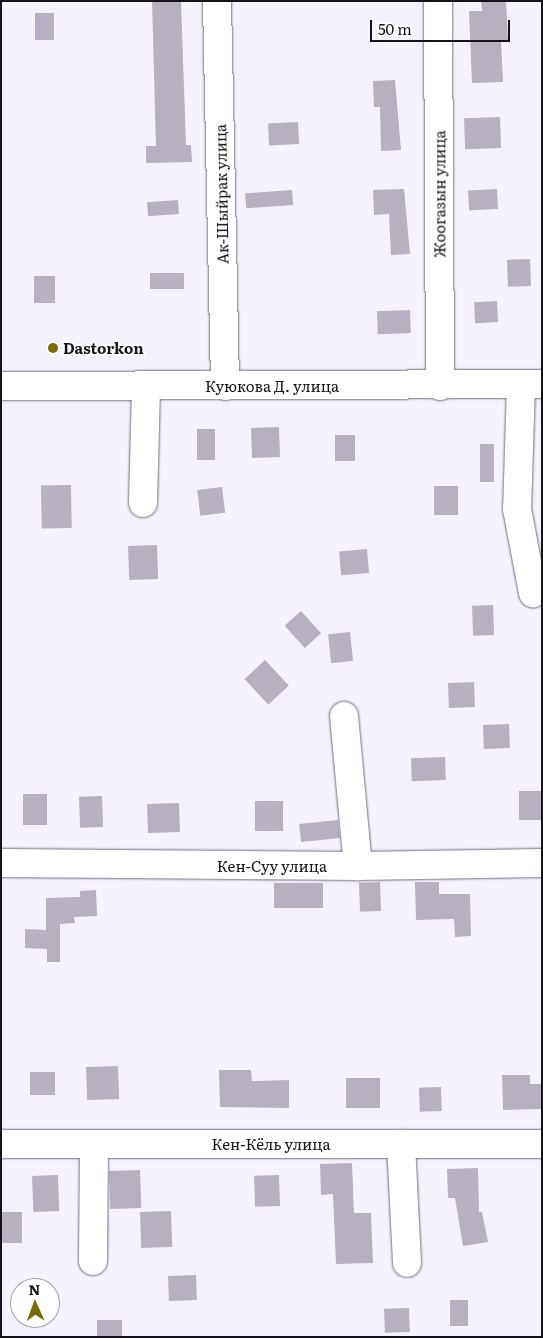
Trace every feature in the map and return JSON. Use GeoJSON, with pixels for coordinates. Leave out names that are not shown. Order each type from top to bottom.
{"type":"FeatureCollection","features":[{"type":"Feature","properties":{"kind":"street","name":"Ак-Шыйрак улица"},"geometry":{"type":"LineString","coordinates":[[217,1],[225,386]]}},
{"type":"Feature","properties":{"kind":"street","name":"Жоогазын улица"},"geometry":{"type":"LineString","coordinates":[[438,1],[440,386]]}},
{"type":"Feature","properties":{"kind":"street","name":"Куюкова Д. улица"},"geometry":{"type":"LineString","coordinates":[[1,386],[440,386],[532,384]]}},
{"type":"Feature","properties":{"kind":"street"},"geometry":{"type":"LineString","coordinates":[[532,384],[517,509],[533,593]]}},
{"type":"Feature","properties":{"kind":"street"},"geometry":{"type":"LineString","coordinates":[[143,503],[146,386]]}},
{"type":"Feature","properties":{"kind":"street"},"geometry":{"type":"LineString","coordinates":[[344,716],[358,866]]}},
{"type":"Feature","properties":{"kind":"street","name":"Кен-Суу улица"},"geometry":{"type":"LineString","coordinates":[[1,863],[358,866],[542,863]]}},
{"type":"Feature","properties":{"kind":"street","name":"Кен-Кёль улица"},"geometry":{"type":"LineString","coordinates":[[1,1144],[542,1144]]}},
{"type":"Feature","properties":{"kind":"street"},"geometry":{"type":"LineString","coordinates":[[94,1144],[94,1261]]}},
{"type":"Feature","properties":{"kind":"street"},"geometry":{"type":"LineString","coordinates":[[401,1144],[407,1263]]}},
{"type":"Feature","properties":{"kind":"building"},"geometry":{"type":"Polygon","coordinates":[[[152,1],[181,1],[186,145],[191,145],[192,162],[146,163],[146,146],[156,146],[152,1]]]}},
{"type":"Feature","properties":{"kind":"building"},"geometry":{"type":"Polygon","coordinates":[[[481,1],[506,1],[508,40],[501,41],[503,82],[472,83],[469,11],[482,11],[481,1]]]}},
{"type":"Feature","properties":{"kind":"building"},"geometry":{"type":"Polygon","coordinates":[[[35,13],[54,13],[54,40],[35,40],[35,13]]]}},
{"type":"Feature","properties":{"kind":"building"},"geometry":{"type":"Polygon","coordinates":[[[395,80],[401,150],[381,151],[380,107],[374,107],[373,81],[395,80]]]}},
{"type":"Feature","properties":{"kind":"building"},"geometry":{"type":"Polygon","coordinates":[[[500,117],[501,148],[465,149],[464,118],[500,117]]]}},
{"type":"Feature","properties":{"kind":"building"},"geometry":{"type":"Polygon","coordinates":[[[298,122],[299,144],[269,146],[268,124],[298,122]]]}},
{"type":"Feature","properties":{"kind":"building"},"geometry":{"type":"Polygon","coordinates":[[[404,189],[410,254],[391,255],[389,214],[374,215],[373,190],[404,189]]]}},
{"type":"Feature","properties":{"kind":"building"},"geometry":{"type":"Polygon","coordinates":[[[497,189],[498,209],[469,210],[468,191],[497,189]]]}},
{"type":"Feature","properties":{"kind":"building"},"geometry":{"type":"Polygon","coordinates":[[[292,190],[293,205],[246,208],[245,193],[292,190]]]}},
{"type":"Feature","properties":{"kind":"building"},"geometry":{"type":"Polygon","coordinates":[[[178,200],[179,214],[148,216],[147,202],[178,200]]]}},
{"type":"Feature","properties":{"kind":"building"},"geometry":{"type":"Polygon","coordinates":[[[530,259],[531,286],[508,287],[507,260],[530,259]]]}},
{"type":"Feature","properties":{"kind":"building"},"geometry":{"type":"Polygon","coordinates":[[[150,273],[184,273],[184,289],[150,289],[150,273]]]}},
{"type":"Feature","properties":{"kind":"building"},"geometry":{"type":"Polygon","coordinates":[[[34,276],[55,276],[55,303],[34,303],[34,276]]]}},
{"type":"Feature","properties":{"kind":"building"},"geometry":{"type":"Polygon","coordinates":[[[497,301],[498,322],[475,323],[474,302],[497,301]]]}},
{"type":"Feature","properties":{"kind":"building"},"geometry":{"type":"Polygon","coordinates":[[[410,310],[411,333],[378,334],[377,311],[410,310]]]}},
{"type":"Feature","properties":{"kind":"building"},"geometry":{"type":"Polygon","coordinates":[[[279,427],[280,457],[252,458],[251,428],[279,427]]]}},
{"type":"Feature","properties":{"kind":"building"},"geometry":{"type":"Polygon","coordinates":[[[197,429],[215,429],[215,460],[197,460],[197,429]]]}},
{"type":"Feature","properties":{"kind":"building"},"geometry":{"type":"Polygon","coordinates":[[[335,435],[355,435],[355,461],[335,461],[335,435]]]}},
{"type":"Feature","properties":{"kind":"building"},"geometry":{"type":"Polygon","coordinates":[[[480,444],[494,444],[494,482],[480,482],[480,444]]]}},
{"type":"Feature","properties":{"kind":"building"},"geometry":{"type":"Polygon","coordinates":[[[71,485],[72,528],[42,529],[41,486],[71,485]]]}},
{"type":"Feature","properties":{"kind":"building"},"geometry":{"type":"Polygon","coordinates":[[[434,486],[458,486],[458,515],[434,515],[434,486]]]}},
{"type":"Feature","properties":{"kind":"building"},"geometry":{"type":"Polygon","coordinates":[[[222,487],[225,513],[200,516],[197,490],[222,487]]]}},
{"type":"Feature","properties":{"kind":"building"},"geometry":{"type":"Polygon","coordinates":[[[157,545],[158,579],[129,580],[128,546],[157,545]]]}},
{"type":"Feature","properties":{"kind":"building"},"geometry":{"type":"Polygon","coordinates":[[[367,549],[369,573],[341,575],[339,551],[367,549]]]}},
{"type":"Feature","properties":{"kind":"building"},"geometry":{"type":"Polygon","coordinates":[[[493,605],[494,635],[473,636],[472,606],[493,605]]]}},
{"type":"Feature","properties":{"kind":"building"},"geometry":{"type":"Polygon","coordinates":[[[301,611],[321,633],[305,648],[285,626],[301,611]]]}},
{"type":"Feature","properties":{"kind":"building"},"geometry":{"type":"Polygon","coordinates":[[[350,632],[353,661],[331,663],[328,634],[350,632]]]}},
{"type":"Feature","properties":{"kind":"building"},"geometry":{"type":"Polygon","coordinates":[[[265,660],[289,686],[268,705],[245,679],[265,660]]]}},
{"type":"Feature","properties":{"kind":"building"},"geometry":{"type":"Polygon","coordinates":[[[474,682],[475,707],[449,708],[448,683],[474,682]]]}},
{"type":"Feature","properties":{"kind":"building"},"geometry":{"type":"Polygon","coordinates":[[[509,724],[510,748],[484,749],[483,725],[509,724]]]}},
{"type":"Feature","properties":{"kind":"building"},"geometry":{"type":"Polygon","coordinates":[[[445,757],[446,780],[412,781],[411,758],[445,757]]]}},
{"type":"Feature","properties":{"kind":"building"},"geometry":{"type":"Polygon","coordinates":[[[519,791],[542,791],[542,820],[519,820],[519,791]]]}},
{"type":"Feature","properties":{"kind":"building"},"geometry":{"type":"Polygon","coordinates":[[[23,794],[47,794],[47,825],[23,825],[23,794]]]}},
{"type":"Feature","properties":{"kind":"building"},"geometry":{"type":"Polygon","coordinates":[[[102,796],[103,827],[80,828],[79,797],[102,796]]]}},
{"type":"Feature","properties":{"kind":"building"},"geometry":{"type":"Polygon","coordinates":[[[255,801],[283,801],[283,831],[255,831],[255,801]]]}},
{"type":"Feature","properties":{"kind":"building"},"geometry":{"type":"Polygon","coordinates":[[[179,803],[180,832],[148,833],[147,804],[179,803]]]}},
{"type":"Feature","properties":{"kind":"building"},"geometry":{"type":"Polygon","coordinates":[[[338,820],[340,838],[301,842],[299,824],[338,820]]]}},
{"type":"Feature","properties":{"kind":"building"},"geometry":{"type":"Polygon","coordinates":[[[380,882],[381,911],[360,912],[359,883],[380,882]]]}},
{"type":"Feature","properties":{"kind":"building"},"geometry":{"type":"Polygon","coordinates":[[[415,882],[439,882],[439,894],[470,894],[471,936],[455,937],[454,919],[416,920],[415,882]]]}},
{"type":"Feature","properties":{"kind":"building"},"geometry":{"type":"Polygon","coordinates":[[[274,883],[323,883],[323,908],[274,908],[274,883]]]}},
{"type":"Feature","properties":{"kind":"building"},"geometry":{"type":"Polygon","coordinates":[[[96,890],[97,916],[74,917],[75,923],[60,924],[60,962],[47,962],[47,949],[25,948],[25,929],[46,930],[46,898],[80,897],[80,891],[96,890]]]}},
{"type":"Feature","properties":{"kind":"building"},"geometry":{"type":"Polygon","coordinates":[[[118,1066],[119,1099],[87,1100],[86,1067],[118,1066]]]}},
{"type":"Feature","properties":{"kind":"building"},"geometry":{"type":"Polygon","coordinates":[[[219,1070],[251,1070],[252,1081],[289,1080],[289,1108],[220,1107],[219,1070]]]}},
{"type":"Feature","properties":{"kind":"building"},"geometry":{"type":"Polygon","coordinates":[[[30,1072],[55,1072],[55,1095],[30,1095],[30,1072]]]}},
{"type":"Feature","properties":{"kind":"building"},"geometry":{"type":"Polygon","coordinates":[[[502,1075],[530,1075],[530,1084],[542,1084],[542,1109],[503,1110],[502,1075]]]}},
{"type":"Feature","properties":{"kind":"building"},"geometry":{"type":"Polygon","coordinates":[[[346,1078],[380,1078],[380,1108],[346,1108],[346,1078]]]}},
{"type":"Feature","properties":{"kind":"building"},"geometry":{"type":"Polygon","coordinates":[[[441,1087],[442,1111],[420,1112],[419,1088],[441,1087]]]}},
{"type":"Feature","properties":{"kind":"building"},"geometry":{"type":"Polygon","coordinates":[[[352,1163],[354,1213],[371,1213],[373,1263],[336,1264],[333,1194],[321,1195],[320,1164],[352,1163]]]}},
{"type":"Feature","properties":{"kind":"building"},"geometry":{"type":"Polygon","coordinates":[[[478,1168],[479,1212],[482,1212],[488,1242],[463,1246],[455,1198],[448,1198],[447,1169],[478,1168]]]}},
{"type":"Feature","properties":{"kind":"building"},"geometry":{"type":"Polygon","coordinates":[[[140,1170],[141,1208],[110,1209],[109,1171],[140,1170]]]}},
{"type":"Feature","properties":{"kind":"building"},"geometry":{"type":"Polygon","coordinates":[[[58,1175],[59,1211],[33,1212],[32,1176],[58,1175]]]}},
{"type":"Feature","properties":{"kind":"building"},"geometry":{"type":"Polygon","coordinates":[[[279,1175],[280,1206],[255,1207],[254,1176],[279,1175]]]}},
{"type":"Feature","properties":{"kind":"building"},"geometry":{"type":"Polygon","coordinates":[[[171,1211],[172,1247],[141,1248],[140,1212],[171,1211]]]}},
{"type":"Feature","properties":{"kind":"building"},"geometry":{"type":"Polygon","coordinates":[[[1,1212],[22,1212],[22,1243],[1,1243],[1,1212]]]}},
{"type":"Feature","properties":{"kind":"building"},"geometry":{"type":"Polygon","coordinates":[[[196,1275],[197,1300],[169,1301],[168,1276],[196,1275]]]}},
{"type":"Feature","properties":{"kind":"building"},"geometry":{"type":"Polygon","coordinates":[[[450,1300],[468,1300],[468,1326],[450,1326],[450,1300]]]}},
{"type":"Feature","properties":{"kind":"building"},"geometry":{"type":"Polygon","coordinates":[[[409,1308],[410,1332],[385,1333],[384,1309],[409,1308]]]}},
{"type":"Feature","properties":{"kind":"building"},"geometry":{"type":"Polygon","coordinates":[[[97,1320],[122,1320],[122,1337],[97,1337],[97,1320]]]}},
{"type":"Feature","properties":{"kind":"place","name":"Dastorkon"},"geometry":{"type":"Point","coordinates":[53,348]}}]}
